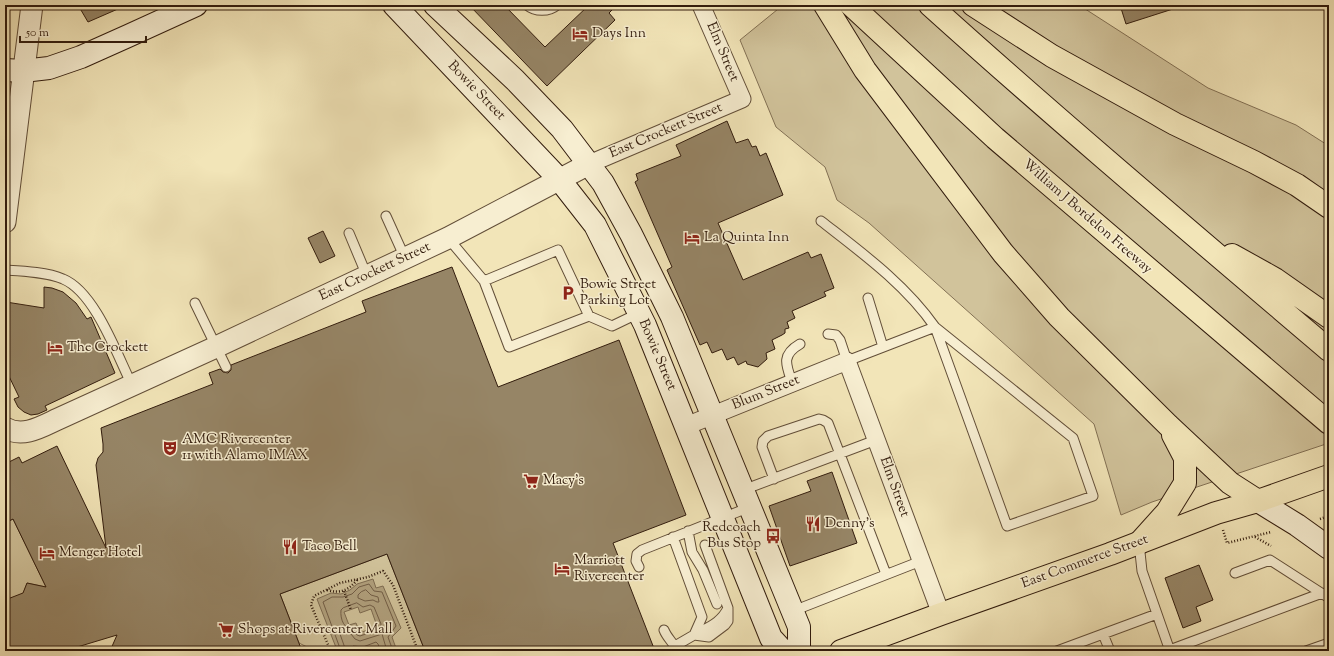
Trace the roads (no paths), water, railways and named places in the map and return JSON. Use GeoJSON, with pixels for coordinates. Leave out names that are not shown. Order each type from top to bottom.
{"type":"FeatureCollection","features":[{"type":"Feature","properties":{"kind":"main road"},"geometry":{"type":"LineString","coordinates":[[14,70],[49,68],[81,57],[196,5]]}},
{"type":"Feature","properties":{"kind":"main road","name":"Bowie Street"},"geometry":{"type":"LineString","coordinates":[[394,5],[559,180],[595,225],[639,313],[771,638],[783,651]]}},
{"type":"Feature","properties":{"kind":"main road","name":"Bowie Street"},"geometry":{"type":"LineString","coordinates":[[435,5],[520,86],[562,129],[603,183],[628,228],[672,317],[793,611],[799,627],[799,651]]}},
{"type":"Feature","properties":{"kind":"main road"},"geometry":{"type":"LineString","coordinates":[[825,5],[866,70],[1003,253],[1059,317],[1168,425],[1230,483],[1297,525],[1329,548]]}},
{"type":"Feature","properties":{"kind":"main road","name":"William J Bordelon Freeway"},"geometry":{"type":"LineString","coordinates":[[851,5],[995,138],[1329,423]]}},
{"type":"Feature","properties":{"kind":"main road"},"geometry":{"type":"LineString","coordinates":[[930,5],[1025,91],[1329,350]]}},
{"type":"Feature","properties":{"kind":"main road"},"geometry":{"type":"LineString","coordinates":[[973,5],[1052,56],[1174,124],[1254,162],[1297,185],[1329,207]]}},
{"type":"Feature","properties":{"kind":"main road"},"geometry":{"type":"LineString","coordinates":[[1184,228],[1275,279],[1329,317]]}},
{"type":"Feature","properties":{"kind":"main road"},"geometry":{"type":"LineString","coordinates":[[1139,543],[1167,512],[1185,484],[1184,458],[1168,425]]}},
{"type":"Feature","properties":{"kind":"main road","name":"East Commerce Street"},"geometry":{"type":"LineString","coordinates":[[841,651],[1139,543],[1216,513],[1329,476]]}},
{"type":"Feature","properties":{"kind":"street"},"geometry":{"type":"LineString","coordinates":[[5,222],[14,154],[14,70],[32,5]]}},
{"type":"Feature","properties":{"kind":"street","name":"Elm Street"},"geometry":{"type":"LineString","coordinates":[[702,5],[742,99]]}},
{"type":"Feature","properties":{"kind":"street","name":"East Crockett Street"},"geometry":{"type":"LineString","coordinates":[[5,428],[10,431],[22,433],[32,431],[216,347],[448,238],[589,164],[742,99]]}},
{"type":"Feature","properties":{"kind":"street","name":"Elm Street"},"geometry":{"type":"LineString","coordinates":[[846,360],[941,614]]}},
{"type":"Feature","properties":{"kind":"street","name":"Blum Street"},"geometry":{"type":"LineString","coordinates":[[686,426],[846,360]]}},
{"type":"Feature","properties":{"kind":"lane"},"geometry":{"type":"LineString","coordinates":[[527,5],[530,8],[542,11],[553,8],[556,5]]}},
{"type":"Feature","properties":{"kind":"lane"},"geometry":{"type":"LineString","coordinates":[[386,216],[405,258]]}},
{"type":"Feature","properties":{"kind":"lane"},"geometry":{"type":"LineString","coordinates":[[821,221],[874,261],[922,309],[935,327],[1073,438],[1093,496],[1007,526],[935,327]]}},
{"type":"Feature","properties":{"kind":"lane"},"geometry":{"type":"LineString","coordinates":[[349,233],[367,276]]}},
{"type":"Feature","properties":{"kind":"lane"},"geometry":{"type":"LineString","coordinates":[[448,238],[484,281],[508,347],[589,316]]}},
{"type":"Feature","properties":{"kind":"lane"},"geometry":{"type":"LineString","coordinates":[[484,281],[558,250],[589,316],[612,326],[639,313]]}},
{"type":"Feature","properties":{"kind":"lane"},"geometry":{"type":"LineString","coordinates":[[5,270],[58,277],[72,283],[99,317],[132,385]]}},
{"type":"Feature","properties":{"kind":"lane"},"geometry":{"type":"LineString","coordinates":[[868,298],[883,347]]}},
{"type":"Feature","properties":{"kind":"lane"},"geometry":{"type":"LineString","coordinates":[[195,303],[226,367]]}},
{"type":"Feature","properties":{"kind":"lane"},"geometry":{"type":"LineString","coordinates":[[828,334],[836,335],[840,340],[846,360],[935,327]]}},
{"type":"Feature","properties":{"kind":"lane"},"geometry":{"type":"LineString","coordinates":[[792,382],[786,365],[787,356],[792,349],[800,344]]}},
{"type":"Feature","properties":{"kind":"lane"},"geometry":{"type":"LineString","coordinates":[[774,478],[762,447],[763,441],[768,436],[818,419],[824,420],[828,423],[886,574]]}},
{"type":"Feature","properties":{"kind":"lane"},"geometry":{"type":"LineString","coordinates":[[639,567],[636,561],[637,554],[642,550],[723,518],[774,478],[876,440]]}},
{"type":"Feature","properties":{"kind":"lane"},"geometry":{"type":"LineString","coordinates":[[688,531],[692,552],[703,570],[718,604]]}},
{"type":"Feature","properties":{"kind":"lane"},"geometry":{"type":"LineString","coordinates":[[673,537],[702,617],[694,635]]}},
{"type":"Feature","properties":{"kind":"lane"},"geometry":{"type":"LineString","coordinates":[[1139,543],[1142,572],[1169,651],[1325,596]]}},
{"type":"Feature","properties":{"kind":"lane"},"geometry":{"type":"LineString","coordinates":[[664,630],[666,636],[676,648],[722,618],[728,608],[705,544]]}},
{"type":"Feature","properties":{"kind":"lane"},"geometry":{"type":"LineString","coordinates":[[1234,573],[1270,560],[1325,596]]}},
{"type":"Feature","properties":{"kind":"lane"},"geometry":{"type":"LineString","coordinates":[[793,611],[921,561]]}},
{"type":"Feature","properties":{"kind":"lane"},"geometry":{"type":"LineString","coordinates":[[1059,651],[1157,614]]}},
{"type":"Feature","properties":{"kind":"lane"},"geometry":{"type":"LineString","coordinates":[[1103,634],[1110,651]]}},
{"type":"Feature","properties":{"kind":"lane"},"geometry":{"type":"LineString","coordinates":[[1306,651],[1329,643]]}},
{"type":"Feature","properties":{"kind":"water"},"geometry":{"type":"Polygon","coordinates":[[[373,579],[376,588],[383,586],[401,628],[392,637],[397,651],[337,650],[317,599],[331,593],[341,594],[350,590],[357,584],[373,579]],[[358,607],[344,612],[349,625],[356,623],[360,633],[377,626],[371,609],[360,613],[358,607]]]}},
{"type":"Feature","properties":{"kind":"place","name":"Days Inn"},"geometry":{"type":"Point","coordinates":[580,34]}},
{"type":"Feature","properties":{"kind":"place","name":"La Quinta Inn"},"geometry":{"type":"Point","coordinates":[692,238]}},
{"type":"Feature","properties":{"kind":"place","name":"Bowie Street Parking Lot"},"geometry":{"type":"Point","coordinates":[568,293]}},
{"type":"Feature","properties":{"kind":"place","name":"The Crockett"},"geometry":{"type":"Point","coordinates":[55,348]}},
{"type":"Feature","properties":{"kind":"place","name":"AMC Rivercenter 11 with Alamo IMAX"},"geometry":{"type":"Point","coordinates":[170,448]}},
{"type":"Feature","properties":{"kind":"place","name":"Macy's"},"geometry":{"type":"Point","coordinates":[531,481]}},
{"type":"Feature","properties":{"kind":"place","name":"Denny's"},"geometry":{"type":"Point","coordinates":[813,524]}},
{"type":"Feature","properties":{"kind":"place","name":"Redcoach Bus Stop"},"geometry":{"type":"Point","coordinates":[773,536]}},
{"type":"Feature","properties":{"kind":"place","name":"Taco Bell"},"geometry":{"type":"Point","coordinates":[290,547]}},
{"type":"Feature","properties":{"kind":"place","name":"Menger Hotel"},"geometry":{"type":"Point","coordinates":[47,553]}},
{"type":"Feature","properties":{"kind":"place","name":"Marriott Rivercenter"},"geometry":{"type":"Point","coordinates":[562,569]}},
{"type":"Feature","properties":{"kind":"place","name":"Shops at Rivercenter Mall"},"geometry":{"type":"Point","coordinates":[226,630]}}]}
